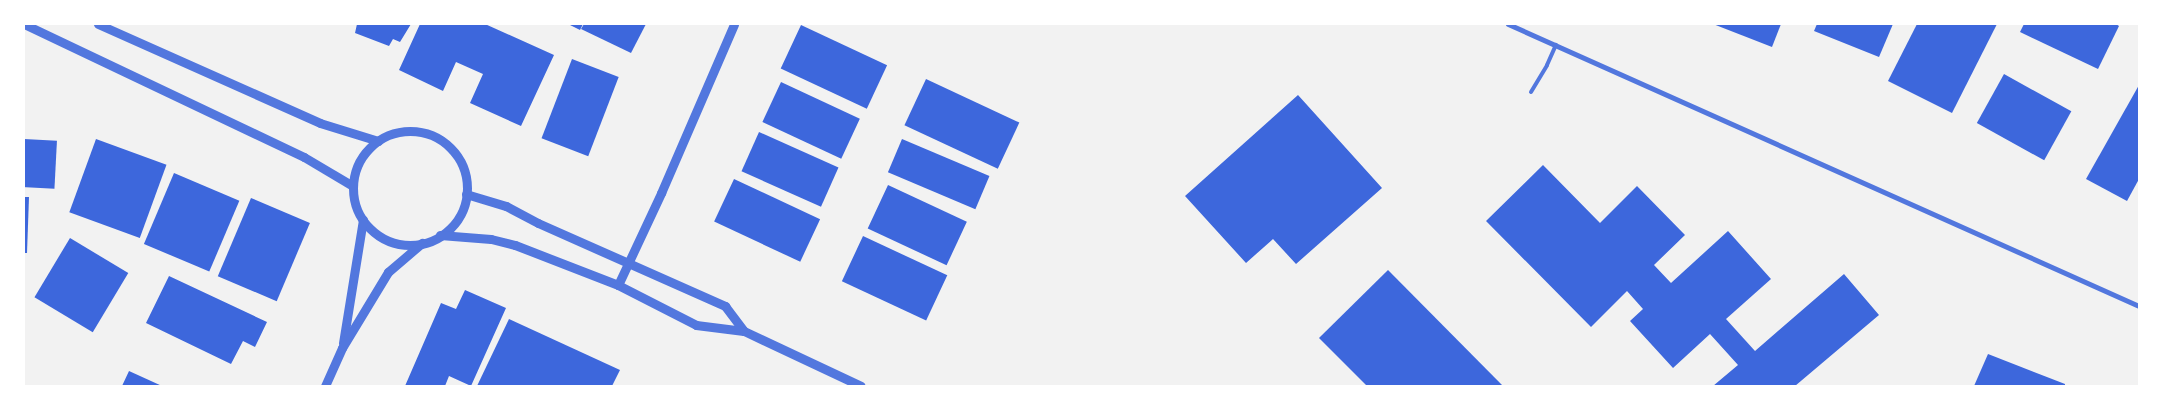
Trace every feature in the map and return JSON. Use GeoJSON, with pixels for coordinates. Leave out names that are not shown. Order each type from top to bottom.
{"type":"FeatureCollection","features":[{"type":"Feature","properties":{"kind":"street"},"geometry":{"type":"LineString","coordinates":[[24,24],[304,157],[353,186]]}},
{"type":"Feature","properties":{"kind":"street"},"geometry":{"type":"LineString","coordinates":[[98,24],[320,123],[378,140]]}},
{"type":"Feature","properties":{"kind":"street"},"geometry":{"type":"LineString","coordinates":[[618,285],[734,24]]}},
{"type":"Feature","properties":{"kind":"street"},"geometry":{"type":"LineString","coordinates":[[1508,24],[2139,306]]}},
{"type":"Feature","properties":{"kind":"street"},"geometry":{"type":"LineString","coordinates":[[325,386],[342,348],[388,272],[422,243],[440,235],[458,218],[466,194],[466,179],[462,164],[454,151],[442,141],[428,134],[412,131],[396,133],[378,140],[363,156],[354,176],[353,186],[357,209],[363,220],[383,238],[409,244],[422,243]]}},
{"type":"Feature","properties":{"kind":"street"},"geometry":{"type":"LineString","coordinates":[[466,194],[506,206],[538,223],[725,306],[744,331]]}},
{"type":"Feature","properties":{"kind":"street"},"geometry":{"type":"LineString","coordinates":[[342,348],[363,220]]}},
{"type":"Feature","properties":{"kind":"street"},"geometry":{"type":"LineString","coordinates":[[440,235],[492,239],[515,245],[618,285],[696,325],[744,331],[861,386]]}},
{"type":"Feature","properties":{"kind":"lane"},"geometry":{"type":"LineString","coordinates":[[1531,92],[1556,45]]}},
{"type":"Feature","properties":{"kind":"building"},"geometry":{"type":"Polygon","coordinates":[[[357,24],[411,24],[400,42],[393,39],[389,46],[355,33],[357,24]]]}},
{"type":"Feature","properties":{"kind":"building"},"geometry":{"type":"Polygon","coordinates":[[[420,24],[485,24],[554,55],[521,126],[470,103],[483,74],[456,62],[443,91],[399,70],[420,24]]]}},
{"type":"Feature","properties":{"kind":"building"},"geometry":{"type":"Polygon","coordinates":[[[568,24],[583,24],[580,30],[568,24]]]}},
{"type":"Feature","properties":{"kind":"building"},"geometry":{"type":"Polygon","coordinates":[[[584,24],[646,24],[631,53],[581,29],[584,24]]]}},
{"type":"Feature","properties":{"kind":"building"},"geometry":{"type":"Polygon","coordinates":[[[1713,24],[1781,24],[1772,47],[1713,24]]]}},
{"type":"Feature","properties":{"kind":"building"},"geometry":{"type":"Polygon","coordinates":[[[1817,24],[1893,24],[1879,57],[1814,31],[1817,24]]]}},
{"type":"Feature","properties":{"kind":"building"},"geometry":{"type":"Polygon","coordinates":[[[1917,24],[1997,24],[1952,113],[1888,81],[1917,24]]]}},
{"type":"Feature","properties":{"kind":"building"},"geometry":{"type":"Polygon","coordinates":[[[2024,24],[2116,24],[2119,26],[2098,69],[2020,32],[2024,24]]]}},
{"type":"Feature","properties":{"kind":"building"},"geometry":{"type":"Polygon","coordinates":[[[801,25],[887,65],[867,109],[781,69],[801,25]]]}},
{"type":"Feature","properties":{"kind":"building"},"geometry":{"type":"Polygon","coordinates":[[[572,59],[619,77],[588,156],[542,138],[572,59]]]}},
{"type":"Feature","properties":{"kind":"building"},"geometry":{"type":"Polygon","coordinates":[[[2004,74],[2071,111],[2044,160],[1977,123],[2004,74]]]}},
{"type":"Feature","properties":{"kind":"building"},"geometry":{"type":"Polygon","coordinates":[[[926,79],[1019,123],[998,169],[904,125],[926,79]]]}},
{"type":"Feature","properties":{"kind":"building"},"geometry":{"type":"Polygon","coordinates":[[[781,82],[860,119],[841,159],[762,122],[781,82]]]}},
{"type":"Feature","properties":{"kind":"building"},"geometry":{"type":"Polygon","coordinates":[[[2139,85],[2139,179],[2127,201],[2086,179],[2139,85]]]}},
{"type":"Feature","properties":{"kind":"building"},"geometry":{"type":"Polygon","coordinates":[[[1298,95],[1382,188],[1296,264],[1273,239],[1246,263],[1185,196],[1298,95]]]}},
{"type":"Feature","properties":{"kind":"building"},"geometry":{"type":"Polygon","coordinates":[[[759,132],[838,167],[821,207],[742,171],[759,132]]]}},
{"type":"Feature","properties":{"kind":"building"},"geometry":{"type":"Polygon","coordinates":[[[24,139],[57,141],[54,189],[24,187],[24,139]]]}},
{"type":"Feature","properties":{"kind":"building"},"geometry":{"type":"Polygon","coordinates":[[[96,139],[166,165],[140,238],[69,212],[96,139]]]}},
{"type":"Feature","properties":{"kind":"building"},"geometry":{"type":"Polygon","coordinates":[[[902,139],[989,176],[975,209],[888,172],[902,139]]]}},
{"type":"Feature","properties":{"kind":"building"},"geometry":{"type":"Polygon","coordinates":[[[1543,165],[1600,223],[1637,186],[1685,235],[1654,265],[1671,283],[1728,231],[1771,279],[1726,319],[1755,351],[1844,274],[1879,315],[1795,386],[1713,386],[1738,365],[1710,334],[1673,368],[1630,321],[1643,309],[1627,291],[1591,327],[1486,221],[1543,165]]]}},
{"type":"Feature","properties":{"kind":"building"},"geometry":{"type":"Polygon","coordinates":[[[174,173],[239,201],[209,272],[144,244],[174,173]]]}},
{"type":"Feature","properties":{"kind":"building"},"geometry":{"type":"Polygon","coordinates":[[[734,179],[820,219],[800,262],[714,222],[734,179]]]}},
{"type":"Feature","properties":{"kind":"building"},"geometry":{"type":"Polygon","coordinates":[[[888,185],[967,222],[947,265],[868,229],[888,185]]]}},
{"type":"Feature","properties":{"kind":"building"},"geometry":{"type":"Polygon","coordinates":[[[24,197],[29,197],[27,253],[24,253],[24,197]]]}},
{"type":"Feature","properties":{"kind":"building"},"geometry":{"type":"Polygon","coordinates":[[[251,198],[310,223],[277,301],[218,276],[251,198]]]}},
{"type":"Feature","properties":{"kind":"building"},"geometry":{"type":"Polygon","coordinates":[[[863,236],[947,275],[926,321],[842,281],[863,236]]]}},
{"type":"Feature","properties":{"kind":"building"},"geometry":{"type":"Polygon","coordinates":[[[70,238],[128,273],[93,332],[34,297],[70,238]]]}},
{"type":"Feature","properties":{"kind":"building"},"geometry":{"type":"Polygon","coordinates":[[[1388,270],[1503,386],[1367,386],[1319,338],[1388,270]]]}},
{"type":"Feature","properties":{"kind":"building"},"geometry":{"type":"Polygon","coordinates":[[[169,276],[267,322],[255,347],[243,341],[231,364],[146,323],[169,276]]]}},
{"type":"Feature","properties":{"kind":"building"},"geometry":{"type":"Polygon","coordinates":[[[465,290],[506,308],[471,386],[449,376],[445,386],[405,386],[441,303],[456,309],[465,290]]]}},
{"type":"Feature","properties":{"kind":"building"},"geometry":{"type":"Polygon","coordinates":[[[509,319],[620,370],[612,386],[477,386],[509,319]]]}},
{"type":"Feature","properties":{"kind":"building"},"geometry":{"type":"Polygon","coordinates":[[[1988,354],[2065,384],[2065,386],[1974,386],[1988,354]]]}},
{"type":"Feature","properties":{"kind":"building"},"geometry":{"type":"Polygon","coordinates":[[[129,371],[162,386],[122,386],[129,371]]]}}]}
